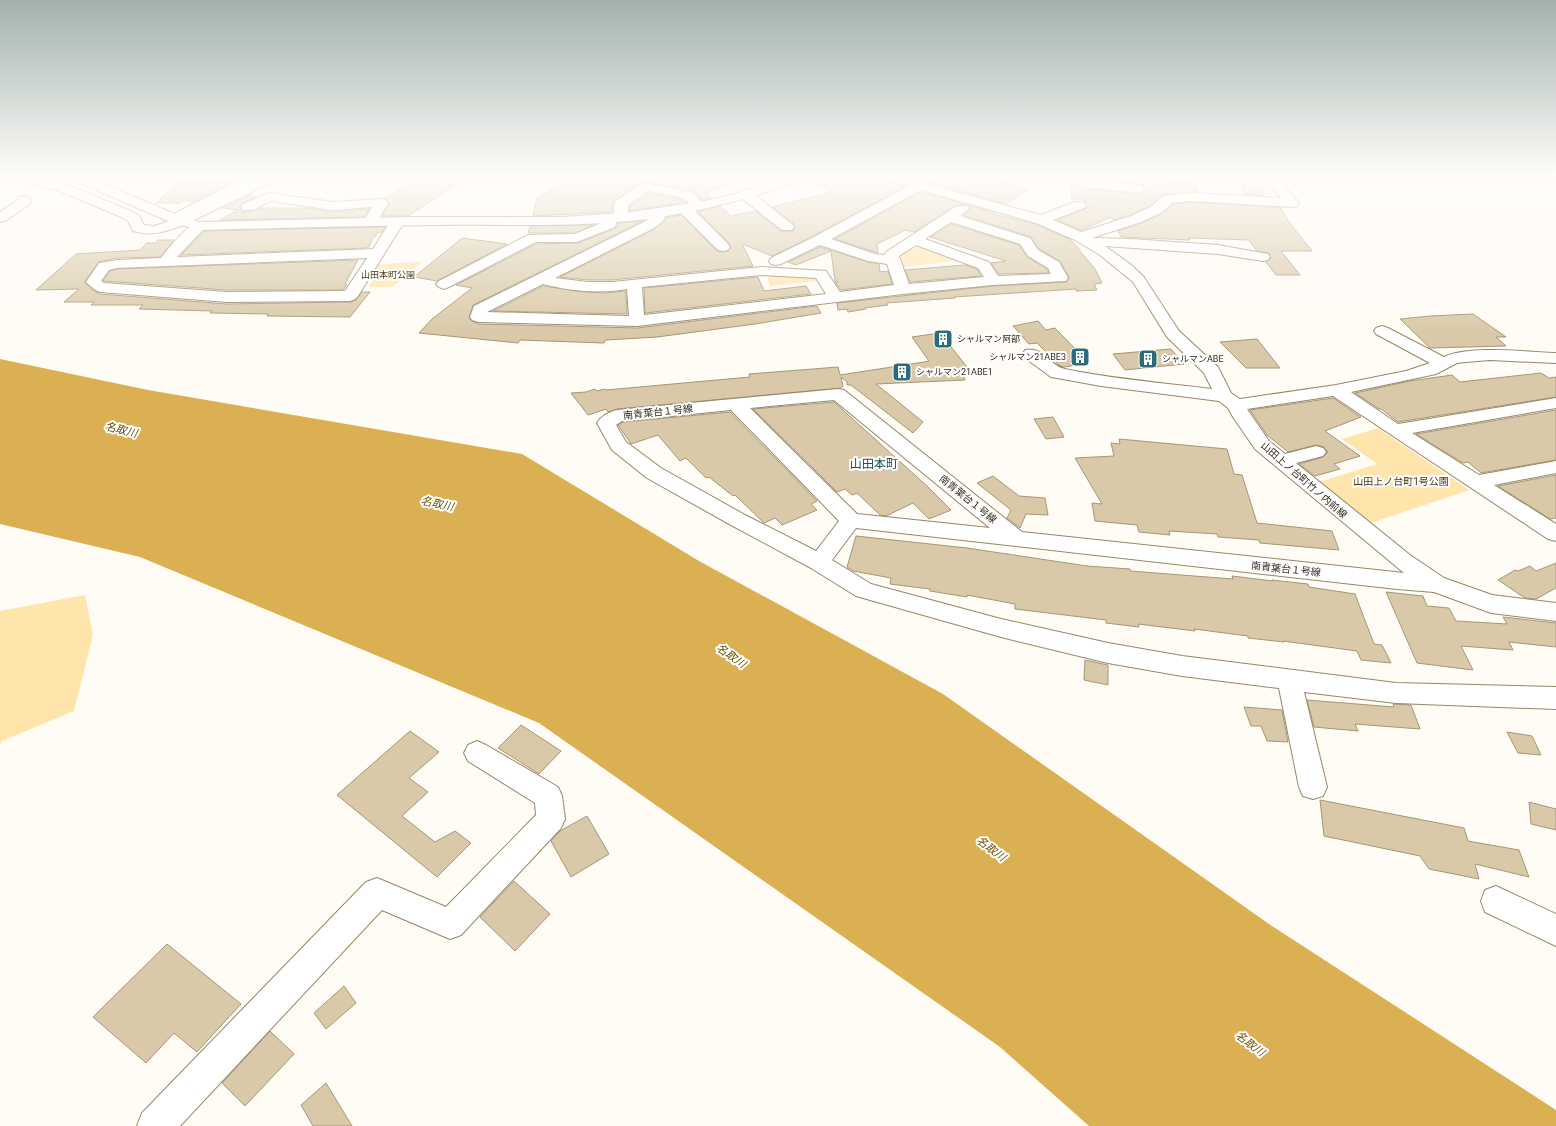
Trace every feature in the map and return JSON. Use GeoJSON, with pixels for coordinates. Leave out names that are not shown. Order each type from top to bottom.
{"type":"FeatureCollection","features":[{"type":"Feature","properties":{"kind":"street"},"geometry":{"type":"LineString","coordinates":[[164,263],[186,238],[196,230]]}},
{"type":"Feature","properties":{"kind":"street"},"geometry":{"type":"LineString","coordinates":[[378,253],[117,264],[104,266],[93,282],[100,287],[227,297],[350,296],[378,253],[392,230]]}},
{"type":"Feature","properties":{"kind":"street"},"geometry":{"type":"LineString","coordinates":[[444,284],[533,238],[577,238],[597,230]]}},
{"type":"Feature","properties":{"kind":"street"},"geometry":{"type":"LineString","coordinates":[[640,230],[480,309],[478,317],[637,321],[903,289],[993,281],[1061,278],[1054,265],[1033,253],[1025,241],[988,230]]}},
{"type":"Feature","properties":{"kind":"street"},"geometry":{"type":"LineString","coordinates":[[706,230],[724,247]]}},
{"type":"Feature","properties":{"kind":"street"},"geometry":{"type":"LineString","coordinates":[[776,261],[838,230]]}},
{"type":"Feature","properties":{"kind":"street"},"geometry":{"type":"LineString","coordinates":[[903,289],[891,255],[932,230]]}},
{"type":"Feature","properties":{"kind":"street","name":"山田上ノ台町竹ノ内前線"},"geometry":{"type":"LineString","coordinates":[[1061,230],[1085,240],[1125,267],[1138,279],[1173,334],[1212,371],[1230,400],[1262,445],[1402,562],[1436,584],[1491,604],[1556,612]]}},
{"type":"Feature","properties":{"kind":"street"},"geometry":{"type":"LineString","coordinates":[[1085,240],[1110,230]]}},
{"type":"Feature","properties":{"kind":"street"},"geometry":{"type":"LineString","coordinates":[[819,240],[873,258],[893,261]]}},
{"type":"Feature","properties":{"kind":"street"},"geometry":{"type":"LineString","coordinates":[[914,240],[984,265],[993,281]]}},
{"type":"Feature","properties":{"kind":"street"},"geometry":{"type":"LineString","coordinates":[[1085,240],[1242,252],[1263,257]]}},
{"type":"Feature","properties":{"kind":"street"},"geometry":{"type":"LineString","coordinates":[[1233,240],[1242,252]]}},
{"type":"Feature","properties":{"kind":"street"},"geometry":{"type":"LineString","coordinates":[[542,279],[558,283],[616,287],[634,283],[761,271],[821,274],[836,298]]}},
{"type":"Feature","properties":{"kind":"street"},"geometry":{"type":"LineString","coordinates":[[634,283],[637,321]]}},
{"type":"Feature","properties":{"kind":"street"},"geometry":{"type":"LineString","coordinates":[[1382,331],[1442,363]]}},
{"type":"Feature","properties":{"kind":"street"},"geometry":{"type":"LineString","coordinates":[[1031,354],[1057,373],[1230,400],[1336,390],[1412,375],[1430,370],[1453,359],[1479,355],[1556,358]]}},
{"type":"Feature","properties":{"kind":"street"},"geometry":{"type":"LineString","coordinates":[[1336,390],[1556,534]]}},
{"type":"Feature","properties":{"kind":"street","name":"南青葉台１号線"},"geometry":{"type":"LineString","coordinates":[[819,562],[738,520],[654,473],[619,446],[606,423],[617,416],[838,394],[1017,539]]}},
{"type":"Feature","properties":{"kind":"street"},"geometry":{"type":"LineString","coordinates":[[1395,430],[1556,403]]}},
{"type":"Feature","properties":{"kind":"street"},"geometry":{"type":"LineString","coordinates":[[735,404],[851,520],[819,562],[864,590],[1008,630],[1108,654],[1182,666],[1396,693],[1556,698]]}},
{"type":"Feature","properties":{"kind":"street"},"geometry":{"type":"LineString","coordinates":[[1280,461],[1316,452]]}},
{"type":"Feature","properties":{"kind":"street"},"geometry":{"type":"LineString","coordinates":[[1475,482],[1556,467]]}},
{"type":"Feature","properties":{"kind":"street","name":"南青葉台１号線"},"geometry":{"type":"LineString","coordinates":[[851,520],[1436,584]]}},
{"type":"Feature","properties":{"kind":"street"},"geometry":{"type":"LineString","coordinates":[[1289,679],[1313,787]]}},
{"type":"Feature","properties":{"kind":"street"},"geometry":{"type":"LineString","coordinates":[[155,1126],[377,893],[450,924],[551,819],[548,796],[477,753]]}},
{"type":"Feature","properties":{"kind":"street"},"geometry":{"type":"LineString","coordinates":[[1496,901],[1556,930]]}},
{"type":"Feature","properties":{"kind":"green space"},"geometry":{"type":"Polygon","coordinates":[[[915,242],[964,260],[902,267],[896,254],[915,242]]]}},
{"type":"Feature","properties":{"kind":"green space","name":"山田本町公園"},"geometry":{"type":"Polygon","coordinates":[[[423,262],[392,287],[369,287],[378,264],[423,262]]]}},
{"type":"Feature","properties":{"kind":"green space"},"geometry":{"type":"Polygon","coordinates":[[[767,275],[806,275],[815,278],[817,281],[770,286],[767,275]]]}},
{"type":"Feature","properties":{"kind":"green space","name":"山田上ノ台町1号公園"},"geometry":{"type":"Polygon","coordinates":[[[1378,428],[1469,490],[1368,524],[1316,483],[1377,464],[1342,439],[1378,428]]]}},
{"type":"Feature","properties":{"kind":"green space"},"geometry":{"type":"Polygon","coordinates":[[[85,595],[93,635],[74,711],[2,741],[0,745],[0,611],[85,595]]]}},
{"type":"Feature","properties":{"kind":"water","name":"名取川"},"geometry":{"type":"Polygon","coordinates":[[[0,359],[148,390],[522,454],[699,561],[943,694],[1269,924],[1556,1110],[1556,1126],[1089,1126],[1000,1047],[539,723],[140,557],[0,524],[0,359]]]}},
{"type":"Feature","properties":{"kind":"building"},"geometry":{"type":"Polygon","coordinates":[[[383,230],[382,232],[377,233],[375,237],[373,237],[369,247],[365,248],[181,255],[204,231],[383,230]]]}},
{"type":"Feature","properties":{"kind":"building"},"geometry":{"type":"Polygon","coordinates":[[[529,230],[583,230],[575,233],[528,233],[529,230]]]}},
{"type":"Feature","properties":{"kind":"building"},"geometry":{"type":"Polygon","coordinates":[[[612,230],[626,230],[473,305],[469,318],[478,324],[637,328],[817,306],[821,313],[755,324],[657,337],[605,340],[604,343],[520,340],[518,343],[419,333],[432,319],[472,288],[456,285],[536,244],[578,243],[612,230]]]}},
{"type":"Feature","properties":{"kind":"building"},"geometry":{"type":"Polygon","coordinates":[[[654,230],[696,230],[717,251],[723,252],[728,251],[731,248],[729,243],[716,230],[779,230],[792,232],[794,230],[825,230],[772,256],[742,244],[753,266],[612,280],[588,280],[560,277],[654,230]]]}},
{"type":"Feature","properties":{"kind":"building"},"geometry":{"type":"Polygon","coordinates":[[[852,230],[918,230],[914,232],[906,230],[877,244],[878,253],[835,239],[852,230]]]}},
{"type":"Feature","properties":{"kind":"building"},"geometry":{"type":"Polygon","coordinates":[[[942,230],[969,230],[1019,245],[1027,257],[1047,269],[1049,273],[999,274],[991,263],[1006,261],[930,237],[942,230]]]}},
{"type":"Feature","properties":{"kind":"building"},"geometry":{"type":"Polygon","coordinates":[[[1008,230],[1047,230],[1071,240],[1095,269],[1102,283],[1094,284],[1097,290],[1076,291],[1076,289],[954,297],[955,298],[886,303],[888,305],[848,312],[847,309],[838,310],[837,303],[993,286],[1067,282],[1069,277],[1060,261],[1039,249],[1031,237],[1008,230]]]}},
{"type":"Feature","properties":{"kind":"building"},"geometry":{"type":"Polygon","coordinates":[[[1122,230],[1295,230],[1312,251],[1281,251],[1300,275],[1276,275],[1266,262],[1271,258],[1269,253],[1257,251],[1249,240],[1189,238],[1190,240],[1121,237],[1118,231],[1122,230]]]}},
{"type":"Feature","properties":{"kind":"building"},"geometry":{"type":"Polygon","coordinates":[[[462,238],[507,244],[437,281],[414,277],[462,238]]]}},
{"type":"Feature","properties":{"kind":"building"},"geometry":{"type":"Polygon","coordinates":[[[158,240],[174,240],[160,257],[117,258],[99,262],[85,283],[100,294],[227,304],[350,302],[356,300],[362,292],[370,292],[350,317],[267,316],[268,314],[210,313],[212,311],[139,309],[143,305],[91,305],[94,302],[64,302],[79,289],[36,290],[76,254],[140,250],[147,243],[156,243],[158,240]]]}},
{"type":"Feature","properties":{"kind":"building"},"geometry":{"type":"Polygon","coordinates":[[[820,247],[879,264],[880,272],[888,271],[892,284],[841,290],[835,282],[838,282],[835,281],[831,251],[796,265],[788,262],[820,247]]]}},
{"type":"Feature","properties":{"kind":"building"},"geometry":{"type":"Polygon","coordinates":[[[358,260],[343,290],[227,290],[103,281],[110,271],[117,269],[358,260]]]}},
{"type":"Feature","properties":{"kind":"building"},"geometry":{"type":"Polygon","coordinates":[[[965,265],[977,269],[981,276],[910,282],[905,270],[965,265]]]}},
{"type":"Feature","properties":{"kind":"building"},"geometry":{"type":"Polygon","coordinates":[[[758,277],[764,291],[806,286],[811,294],[645,313],[644,288],[758,277]]]}},
{"type":"Feature","properties":{"kind":"building"},"geometry":{"type":"Polygon","coordinates":[[[543,286],[585,292],[606,293],[626,291],[627,314],[493,311],[543,286]]]}},
{"type":"Feature","properties":{"kind":"building"},"geometry":{"type":"Polygon","coordinates":[[[1473,314],[1506,337],[1496,337],[1506,346],[1430,348],[1400,319],[1430,316],[1473,314]]]}},
{"type":"Feature","properties":{"kind":"building"},"geometry":{"type":"Polygon","coordinates":[[[1038,321],[1046,330],[1055,328],[1089,363],[1064,367],[1060,366],[1037,343],[1029,344],[1013,326],[1038,321]]]}},
{"type":"Feature","properties":{"kind":"building"},"geometry":{"type":"Polygon","coordinates":[[[940,333],[967,367],[961,368],[965,380],[876,384],[923,422],[913,433],[851,385],[847,385],[847,382],[841,377],[843,386],[841,388],[617,409],[608,412],[606,409],[588,415],[571,393],[586,392],[595,389],[597,391],[605,389],[750,377],[749,374],[838,367],[840,375],[924,362],[929,361],[912,337],[940,333]]]}},
{"type":"Feature","properties":{"kind":"building"},"geometry":{"type":"Polygon","coordinates":[[[1257,339],[1280,368],[1246,368],[1220,342],[1257,339]]]}},
{"type":"Feature","properties":{"kind":"building","name":"シャルマンABE"},"geometry":{"type":"Polygon","coordinates":[[[1171,349],[1184,364],[1125,370],[1113,354],[1171,349]]]}},
{"type":"Feature","properties":{"kind":"building"},"geometry":{"type":"Polygon","coordinates":[[[1541,373],[1549,378],[1556,377],[1556,397],[1398,422],[1381,409],[1355,393],[1410,381],[1452,375],[1460,382],[1541,373]]]}},
{"type":"Feature","properties":{"kind":"building"},"geometry":{"type":"Polygon","coordinates":[[[1333,398],[1361,417],[1325,431],[1360,456],[1334,464],[1340,469],[1315,476],[1299,464],[1323,457],[1328,452],[1324,447],[1316,445],[1288,452],[1267,435],[1250,410],[1333,398]]]}},
{"type":"Feature","properties":{"kind":"building"},"geometry":{"type":"Polygon","coordinates":[[[834,402],[927,486],[951,510],[929,519],[913,503],[886,516],[880,515],[857,493],[852,495],[845,489],[837,492],[753,409],[834,402]]]}},
{"type":"Feature","properties":{"kind":"building"},"geometry":{"type":"Polygon","coordinates":[[[1556,410],[1556,460],[1481,473],[1468,462],[1463,463],[1416,434],[1556,410]]]}},
{"type":"Feature","properties":{"kind":"building"},"geometry":{"type":"Polygon","coordinates":[[[730,412],[817,501],[811,504],[817,510],[782,525],[775,518],[764,523],[735,495],[733,496],[709,477],[706,478],[686,458],[680,461],[658,435],[631,444],[618,425],[623,422],[730,412]]]}},
{"type":"Feature","properties":{"kind":"building"},"geometry":{"type":"Polygon","coordinates":[[[1053,417],[1064,437],[1046,439],[1034,419],[1053,417]]]}},
{"type":"Feature","properties":{"kind":"building"},"geometry":{"type":"Polygon","coordinates":[[[1119,439],[1227,449],[1234,474],[1242,475],[1257,523],[1332,531],[1339,550],[1260,543],[1259,540],[1218,537],[1217,534],[1169,531],[1170,535],[1139,532],[1137,525],[1095,521],[1092,503],[1102,504],[1075,458],[1114,456],[1111,443],[1120,444],[1119,439]]]}},
{"type":"Feature","properties":{"kind":"building"},"geometry":{"type":"Polygon","coordinates":[[[1556,475],[1556,518],[1550,519],[1498,486],[1556,475]]]}},
{"type":"Feature","properties":{"kind":"building"},"geometry":{"type":"Polygon","coordinates":[[[993,476],[1019,496],[1045,498],[1048,515],[1026,514],[1020,528],[1007,518],[1011,510],[977,483],[993,476]]]}},
{"type":"Feature","properties":{"kind":"building"},"geometry":{"type":"Polygon","coordinates":[[[856,536],[967,548],[1087,566],[1130,569],[1130,571],[1233,579],[1232,576],[1308,584],[1309,587],[1355,594],[1374,644],[1382,645],[1391,663],[1361,660],[1357,651],[1248,638],[1248,636],[1194,629],[1195,631],[1138,624],[1139,627],[1106,623],[1106,620],[1015,609],[1015,604],[967,595],[967,597],[930,591],[930,589],[890,584],[891,578],[853,571],[847,567],[856,536]]]}},
{"type":"Feature","properties":{"kind":"building"},"geometry":{"type":"Polygon","coordinates":[[[1556,563],[1556,588],[1536,599],[1525,598],[1498,580],[1515,570],[1518,571],[1530,566],[1536,571],[1556,563]]]}},
{"type":"Feature","properties":{"kind":"building"},"geometry":{"type":"Polygon","coordinates":[[[1386,592],[1423,596],[1427,606],[1449,608],[1456,621],[1507,624],[1503,617],[1556,623],[1556,647],[1509,642],[1513,650],[1461,646],[1473,670],[1417,663],[1386,592]]]}},
{"type":"Feature","properties":{"kind":"building"},"geometry":{"type":"Polygon","coordinates":[[[1085,660],[1108,665],[1108,685],[1084,680],[1085,660]]]}},
{"type":"Feature","properties":{"kind":"building"},"geometry":{"type":"Polygon","coordinates":[[[1307,700],[1394,707],[1393,704],[1411,705],[1420,729],[1355,724],[1358,731],[1314,727],[1307,700]]]}},
{"type":"Feature","properties":{"kind":"building"},"geometry":{"type":"Polygon","coordinates":[[[1244,707],[1282,710],[1288,742],[1267,741],[1261,726],[1251,726],[1244,707]]]}},
{"type":"Feature","properties":{"kind":"building"},"geometry":{"type":"Polygon","coordinates":[[[521,725],[561,751],[539,774],[498,748],[521,725]]]}},
{"type":"Feature","properties":{"kind":"building"},"geometry":{"type":"Polygon","coordinates":[[[410,731],[439,752],[409,778],[428,792],[402,816],[435,842],[455,831],[471,843],[437,877],[337,795],[410,731]]]}},
{"type":"Feature","properties":{"kind":"building"},"geometry":{"type":"Polygon","coordinates":[[[1507,732],[1532,736],[1541,755],[1518,753],[1507,732]]]}},
{"type":"Feature","properties":{"kind":"building"},"geometry":{"type":"Polygon","coordinates":[[[1320,800],[1464,828],[1468,841],[1519,850],[1529,877],[1475,864],[1479,879],[1429,869],[1420,856],[1324,836],[1320,800]]]}},
{"type":"Feature","properties":{"kind":"building"},"geometry":{"type":"Polygon","coordinates":[[[1529,802],[1556,809],[1556,830],[1531,824],[1529,802]]]}},
{"type":"Feature","properties":{"kind":"building"},"geometry":{"type":"Polygon","coordinates":[[[587,816],[609,854],[571,877],[551,841],[560,831],[587,816]]]}},
{"type":"Feature","properties":{"kind":"building"},"geometry":{"type":"Polygon","coordinates":[[[514,881],[550,914],[515,951],[480,917],[514,881]]]}},
{"type":"Feature","properties":{"kind":"building"},"geometry":{"type":"Polygon","coordinates":[[[167,944],[241,1004],[197,1052],[174,1033],[146,1063],[93,1017],[167,944]]]}},
{"type":"Feature","properties":{"kind":"building"},"geometry":{"type":"Polygon","coordinates":[[[344,986],[356,1003],[326,1029],[314,1013],[344,986]]]}},
{"type":"Feature","properties":{"kind":"building"},"geometry":{"type":"Polygon","coordinates":[[[270,1031],[294,1054],[245,1106],[222,1083],[270,1031]]]}},
{"type":"Feature","properties":{"kind":"building"},"geometry":{"type":"Polygon","coordinates":[[[326,1083],[352,1126],[313,1126],[301,1105],[326,1083]]]}},
{"type":"Feature","properties":{"kind":"place","name":"シャルマン阿部"},"geometry":{"type":"Point","coordinates":[943,339]}},
{"type":"Feature","properties":{"kind":"place","name":"シャルマン21ABE3"},"geometry":{"type":"Point","coordinates":[1080,357]}},
{"type":"Feature","properties":{"kind":"place","name":"シャルマンABE"},"geometry":{"type":"Point","coordinates":[1148,359]}},
{"type":"Feature","properties":{"kind":"place","name":"シャルマン21ABE1"},"geometry":{"type":"Point","coordinates":[902,372]}},
{"type":"Feature","properties":{"kind":"district","name":"山田本町"},"geometry":{"type":"Point","coordinates":[874,464]}}]}
